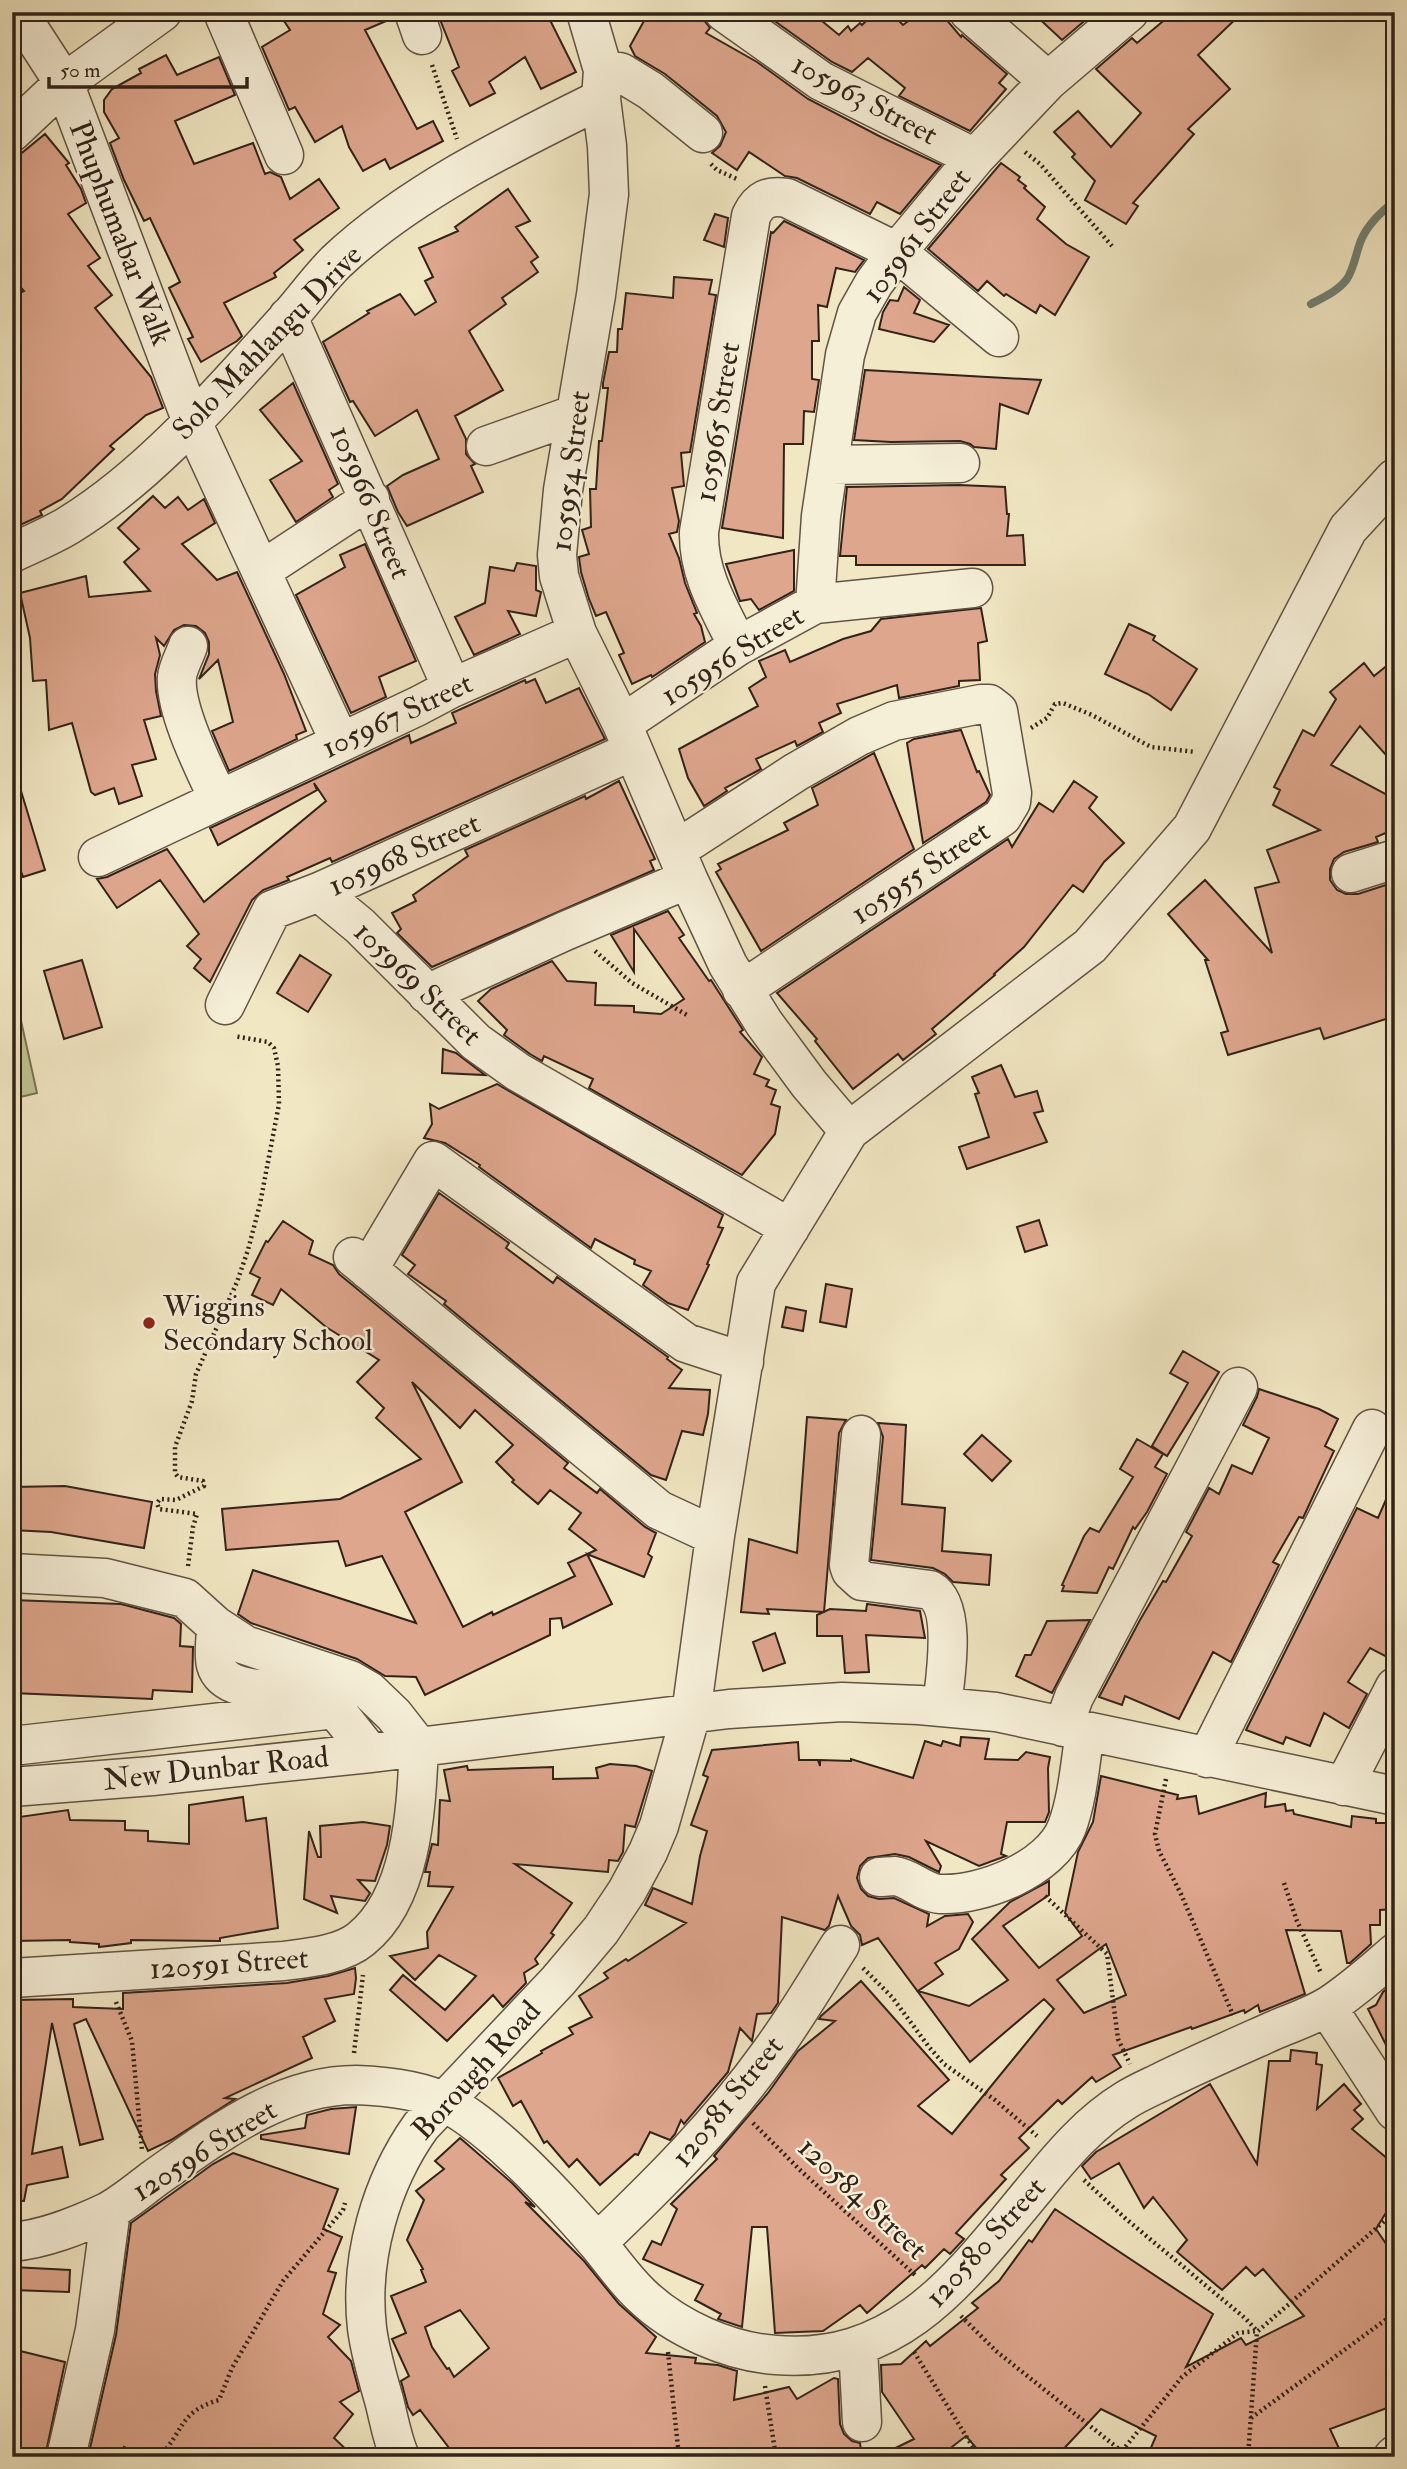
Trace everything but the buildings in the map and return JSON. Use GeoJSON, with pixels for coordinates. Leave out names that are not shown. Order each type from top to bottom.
{"type":"FeatureCollection","features":[{"type":"Feature","properties":{"kind":"street","name":"Phuphumabar Walk"},"geometry":{"type":"LineString","coordinates":[[18,12],[64,83],[192,422]]}},
{"type":"Feature","properties":{"kind":"street"},"geometry":{"type":"LineString","coordinates":[[12,132],[64,83],[162,12]]}},
{"type":"Feature","properties":{"kind":"street"},"geometry":{"type":"LineString","coordinates":[[223,12],[284,155]]}},
{"type":"Feature","properties":{"kind":"street","name":"105954 Street"},"geometry":{"type":"LineString","coordinates":[[586,12],[602,85],[609,194],[605,240],[563,490],[557,555],[559,576],[577,633],[741,990],[809,1083],[849,1130]]}},
{"type":"Feature","properties":{"kind":"street","name":"105963 Street"},"geometry":{"type":"LineString","coordinates":[[724,12],[821,81],[987,145]]}},
{"type":"Feature","properties":{"kind":"street"},"geometry":{"type":"LineString","coordinates":[[969,12],[1048,81]]}},
{"type":"Feature","properties":{"kind":"street","name":"105961 Street"},"geometry":{"type":"LineString","coordinates":[[815,604],[821,516],[845,355],[857,313],[874,283],[897,252],[987,145],[1048,81],[1129,12]]}},
{"type":"Feature","properties":{"kind":"street"},"geometry":{"type":"LineString","coordinates":[[602,85],[620,72],[651,91],[703,134]]}},
{"type":"Feature","properties":{"kind":"street","name":"Solo Mahlangu Drive"},"geometry":{"type":"LineString","coordinates":[[12,553],[68,526],[100,504],[192,422],[336,263],[391,218],[602,85]]}},
{"type":"Feature","properties":{"kind":"street"},"geometry":{"type":"LineString","coordinates":[[771,197],[787,198],[897,252],[999,337]]}},
{"type":"Feature","properties":{"kind":"street","name":"105965 Street"},"geometry":{"type":"LineString","coordinates":[[738,646],[704,574],[699,532],[751,216],[760,202],[771,197]]}},
{"type":"Feature","properties":{"kind":"street","name":"105966 Street"},"geometry":{"type":"LineString","coordinates":[[288,317],[452,688]]}},
{"type":"Feature","properties":{"kind":"street"},"geometry":{"type":"LineString","coordinates":[[486,446],[576,414]]}},
{"type":"Feature","properties":{"kind":"street"},"geometry":{"type":"LineString","coordinates":[[192,422],[340,741]]}},
{"type":"Feature","properties":{"kind":"street"},"geometry":{"type":"LineString","coordinates":[[830,465],[960,463]]}},
{"type":"Feature","properties":{"kind":"street"},"geometry":{"type":"LineString","coordinates":[[849,1130],[1090,946],[1192,828],[1348,529],[1395,478]]}},
{"type":"Feature","properties":{"kind":"street"},"geometry":{"type":"LineString","coordinates":[[262,570],[370,499]]}},
{"type":"Feature","properties":{"kind":"street","name":"105956 Street"},"geometry":{"type":"LineString","coordinates":[[627,738],[738,646],[815,604],[973,588]]}},
{"type":"Feature","properties":{"kind":"street","name":"105967 Street"},"geometry":{"type":"LineString","coordinates":[[99,857],[452,688],[577,633]]}},
{"type":"Feature","properties":{"kind":"street"},"geometry":{"type":"LineString","coordinates":[[188,646],[177,677],[181,705],[219,800]]}},
{"type":"Feature","properties":{"kind":"street"},"geometry":{"type":"LineString","coordinates":[[427,994],[573,928],[682,864],[796,772],[880,726],[913,716],[989,704],[998,717]]}},
{"type":"Feature","properties":{"kind":"street","name":"105955 Street"},"geometry":{"type":"LineString","coordinates":[[741,990],[1002,817],[1011,802],[1012,793],[998,717]]}},
{"type":"Feature","properties":{"kind":"street","name":"105968 Street"},"geometry":{"type":"LineString","coordinates":[[225,1005],[272,910],[319,892],[627,738]]}},
{"type":"Feature","properties":{"kind":"street"},"geometry":{"type":"LineString","coordinates":[[1351,873],[1395,859]]}},
{"type":"Feature","properties":{"kind":"street","name":"105969 Street"},"geometry":{"type":"LineString","coordinates":[[319,892],[360,926],[476,1042],[518,1072],[790,1228]]}},
{"type":"Feature","properties":{"kind":"street","name":"Borough Road"},"geometry":{"type":"LineString","coordinates":[[396,2455],[367,2327],[366,2299],[372,2239],[391,2175],[421,2126],[558,1981],[601,1930],[627,1891],[659,1826],[691,1713],[715,1536],[756,1283],[849,1130]]}},
{"type":"Feature","properties":{"kind":"street"},"geometry":{"type":"LineString","coordinates":[[715,1536],[659,1510],[361,1263],[433,1161],[686,1343],[744,1362]]}},
{"type":"Feature","properties":{"kind":"street"},"geometry":{"type":"LineString","coordinates":[[878,1877],[896,1876],[937,1894],[971,1892],[1023,1872],[1046,1854],[1066,1830],[1074,1803],[1074,1697],[1238,1387]]}},
{"type":"Feature","properties":{"kind":"street"},"geometry":{"type":"LineString","coordinates":[[1189,1754],[1372,1429]]}},
{"type":"Feature","properties":{"kind":"street"},"geometry":{"type":"LineString","coordinates":[[861,1435],[849,1565],[851,1571],[862,1581],[930,1590],[938,1597],[949,1645],[942,1707]]}},
{"type":"Feature","properties":{"kind":"street"},"geometry":{"type":"LineString","coordinates":[[12,1573],[105,1578],[185,1598],[216,1626],[245,1645],[350,1680],[369,1691],[394,1714],[419,1747]]}},
{"type":"Feature","properties":{"kind":"street"},"geometry":{"type":"LineString","coordinates":[[216,1626],[216,1664],[220,1672],[233,1684],[244,1688],[314,1695],[335,1709],[370,1753]]}},
{"type":"Feature","properties":{"kind":"street"},"geometry":{"type":"LineString","coordinates":[[1344,1786],[1395,1687]]}},
{"type":"Feature","properties":{"kind":"street","name":"New Dunbar Road"},"geometry":{"type":"LineString","coordinates":[[12,1787],[152,1776],[370,1753],[691,1713],[842,1702],[942,1707],[996,1713],[1395,1796]]}},
{"type":"Feature","properties":{"kind":"street"},"geometry":{"type":"LineString","coordinates":[[12,1746],[335,1709]]}},
{"type":"Feature","properties":{"kind":"street","name":"120591 Street"},"geometry":{"type":"LineString","coordinates":[[12,1978],[284,1961],[324,1955],[360,1941],[379,1919],[394,1894],[405,1865],[416,1804],[419,1747]]}},
{"type":"Feature","properties":{"kind":"street","name":"120581 Street"},"geometry":{"type":"LineString","coordinates":[[597,2243],[648,2194],[732,2102],[780,2039],[840,1945]]}},
{"type":"Feature","properties":{"kind":"street","name":"120580 Street"},"geometry":{"type":"LineString","coordinates":[[444,2101],[511,2153],[597,2243],[643,2297],[667,2316],[726,2345],[760,2354],[790,2357],[822,2355],[858,2348],[918,2316],[939,2297],[998,2232],[1060,2158],[1091,2127],[1125,2100],[1331,2004],[1395,1952]]}},
{"type":"Feature","properties":{"kind":"street"},"geometry":{"type":"LineString","coordinates":[[1331,2004],[1395,2111]]}},
{"type":"Feature","properties":{"kind":"street","name":"120596 Street"},"geometry":{"type":"LineString","coordinates":[[12,2242],[58,2232],[111,2210],[257,2111],[286,2098],[313,2090],[354,2085],[401,2089],[444,2101]]}},
{"type":"Feature","properties":{"kind":"street"},"geometry":{"type":"LineString","coordinates":[[66,2457],[95,2330],[111,2210]]}},
{"type":"Feature","properties":{"kind":"street"},"geometry":{"type":"LineString","coordinates":[[858,2348],[862,2422]]}},
{"type":"Feature","properties":{"kind":"path"},"geometry":{"type":"LineString","coordinates":[[418,24],[467,170]]}},
{"type":"Feature","properties":{"kind":"path"},"geometry":{"type":"LineString","coordinates":[[703,134],[706,157],[717,170],[771,197]]}},
{"type":"Feature","properties":{"kind":"path"},"geometry":{"type":"LineString","coordinates":[[987,145],[1040,164],[1112,246]]}},
{"type":"Feature","properties":{"kind":"path"},"geometry":{"type":"LineString","coordinates":[[998,717],[1028,729],[1047,718],[1055,704],[1063,703],[1092,715],[1151,747],[1178,748],[1227,762]]}},
{"type":"Feature","properties":{"kind":"path"},"geometry":{"type":"LineString","coordinates":[[573,928],[632,983],[687,1015]]}},
{"type":"Feature","properties":{"kind":"path"},"geometry":{"type":"LineString","coordinates":[[185,1598],[193,1527],[197,1514],[159,1509],[157,1503],[160,1499],[176,1500],[204,1486],[202,1481],[178,1477],[175,1473],[175,1447],[192,1401],[197,1374],[248,1250],[260,1204],[279,1104],[278,1066],[274,1048],[268,1042],[236,1037],[220,1028],[218,1019],[225,1005]]}},
{"type":"Feature","properties":{"kind":"path"},"geometry":{"type":"LineString","coordinates":[[1189,1754],[1155,1834],[1159,1851],[1214,1967],[1245,2043]]}},
{"type":"Feature","properties":{"kind":"path"},"geometry":{"type":"LineString","coordinates":[[1023,1872],[1107,1955],[1118,2039],[1144,2091]]}},
{"type":"Feature","properties":{"kind":"path"},"geometry":{"type":"LineString","coordinates":[[1284,1883],[1331,2004]]}},
{"type":"Feature","properties":{"kind":"path"},"geometry":{"type":"LineString","coordinates":[[354,2085],[353,2063],[363,1975],[360,1941]]}},
{"type":"Feature","properties":{"kind":"path"},"geometry":{"type":"LineString","coordinates":[[113,1971],[117,2003],[132,2041],[144,2186]]}},
{"type":"Feature","properties":{"kind":"path","name":"120584 Street"},"geometry":{"type":"LineString","coordinates":[[732,2102],[800,2170],[996,2351],[1129,2457]]}},
{"type":"Feature","properties":{"kind":"path"},"geometry":{"type":"LineString","coordinates":[[159,2457],[187,2417],[206,2404],[219,2400],[232,2368],[283,2281],[343,2210],[347,2199]]}},
{"type":"Feature","properties":{"kind":"path"},"geometry":{"type":"LineString","coordinates":[[1122,2451],[1182,2378],[1238,2333],[1258,2331],[1395,2213]]}},
{"type":"Feature","properties":{"kind":"path"},"geometry":{"type":"LineString","coordinates":[[1251,2418],[1395,2313]]}},
{"type":"Feature","properties":{"kind":"path"},"geometry":{"type":"LineString","coordinates":[[667,2316],[671,2390],[679,2457]]}},
{"type":"Feature","properties":{"kind":"path"},"geometry":{"type":"LineString","coordinates":[[900,2326],[979,2457]]}},
{"type":"Feature","properties":{"kind":"path"},"geometry":{"type":"LineString","coordinates":[[1248,2457],[1258,2331]]}},
{"type":"Feature","properties":{"kind":"path"},"geometry":{"type":"LineString","coordinates":[[760,2354],[776,2457]]}},
{"type":"Feature","properties":{"kind":"green space"},"geometry":{"type":"Polygon","coordinates":[[[12,980],[37,1093],[12,1099],[12,980]]]}},
{"type":"Feature","properties":{"kind":"waterway"},"geometry":{"type":"LineString","coordinates":[[1311,304],[1335,290],[1347,279],[1365,233],[1376,218],[1395,201]]}},
{"type":"Feature","properties":{"kind":"place","name":"Wiggins Secondary School"},"geometry":{"type":"Point","coordinates":[149,1323]}}]}
